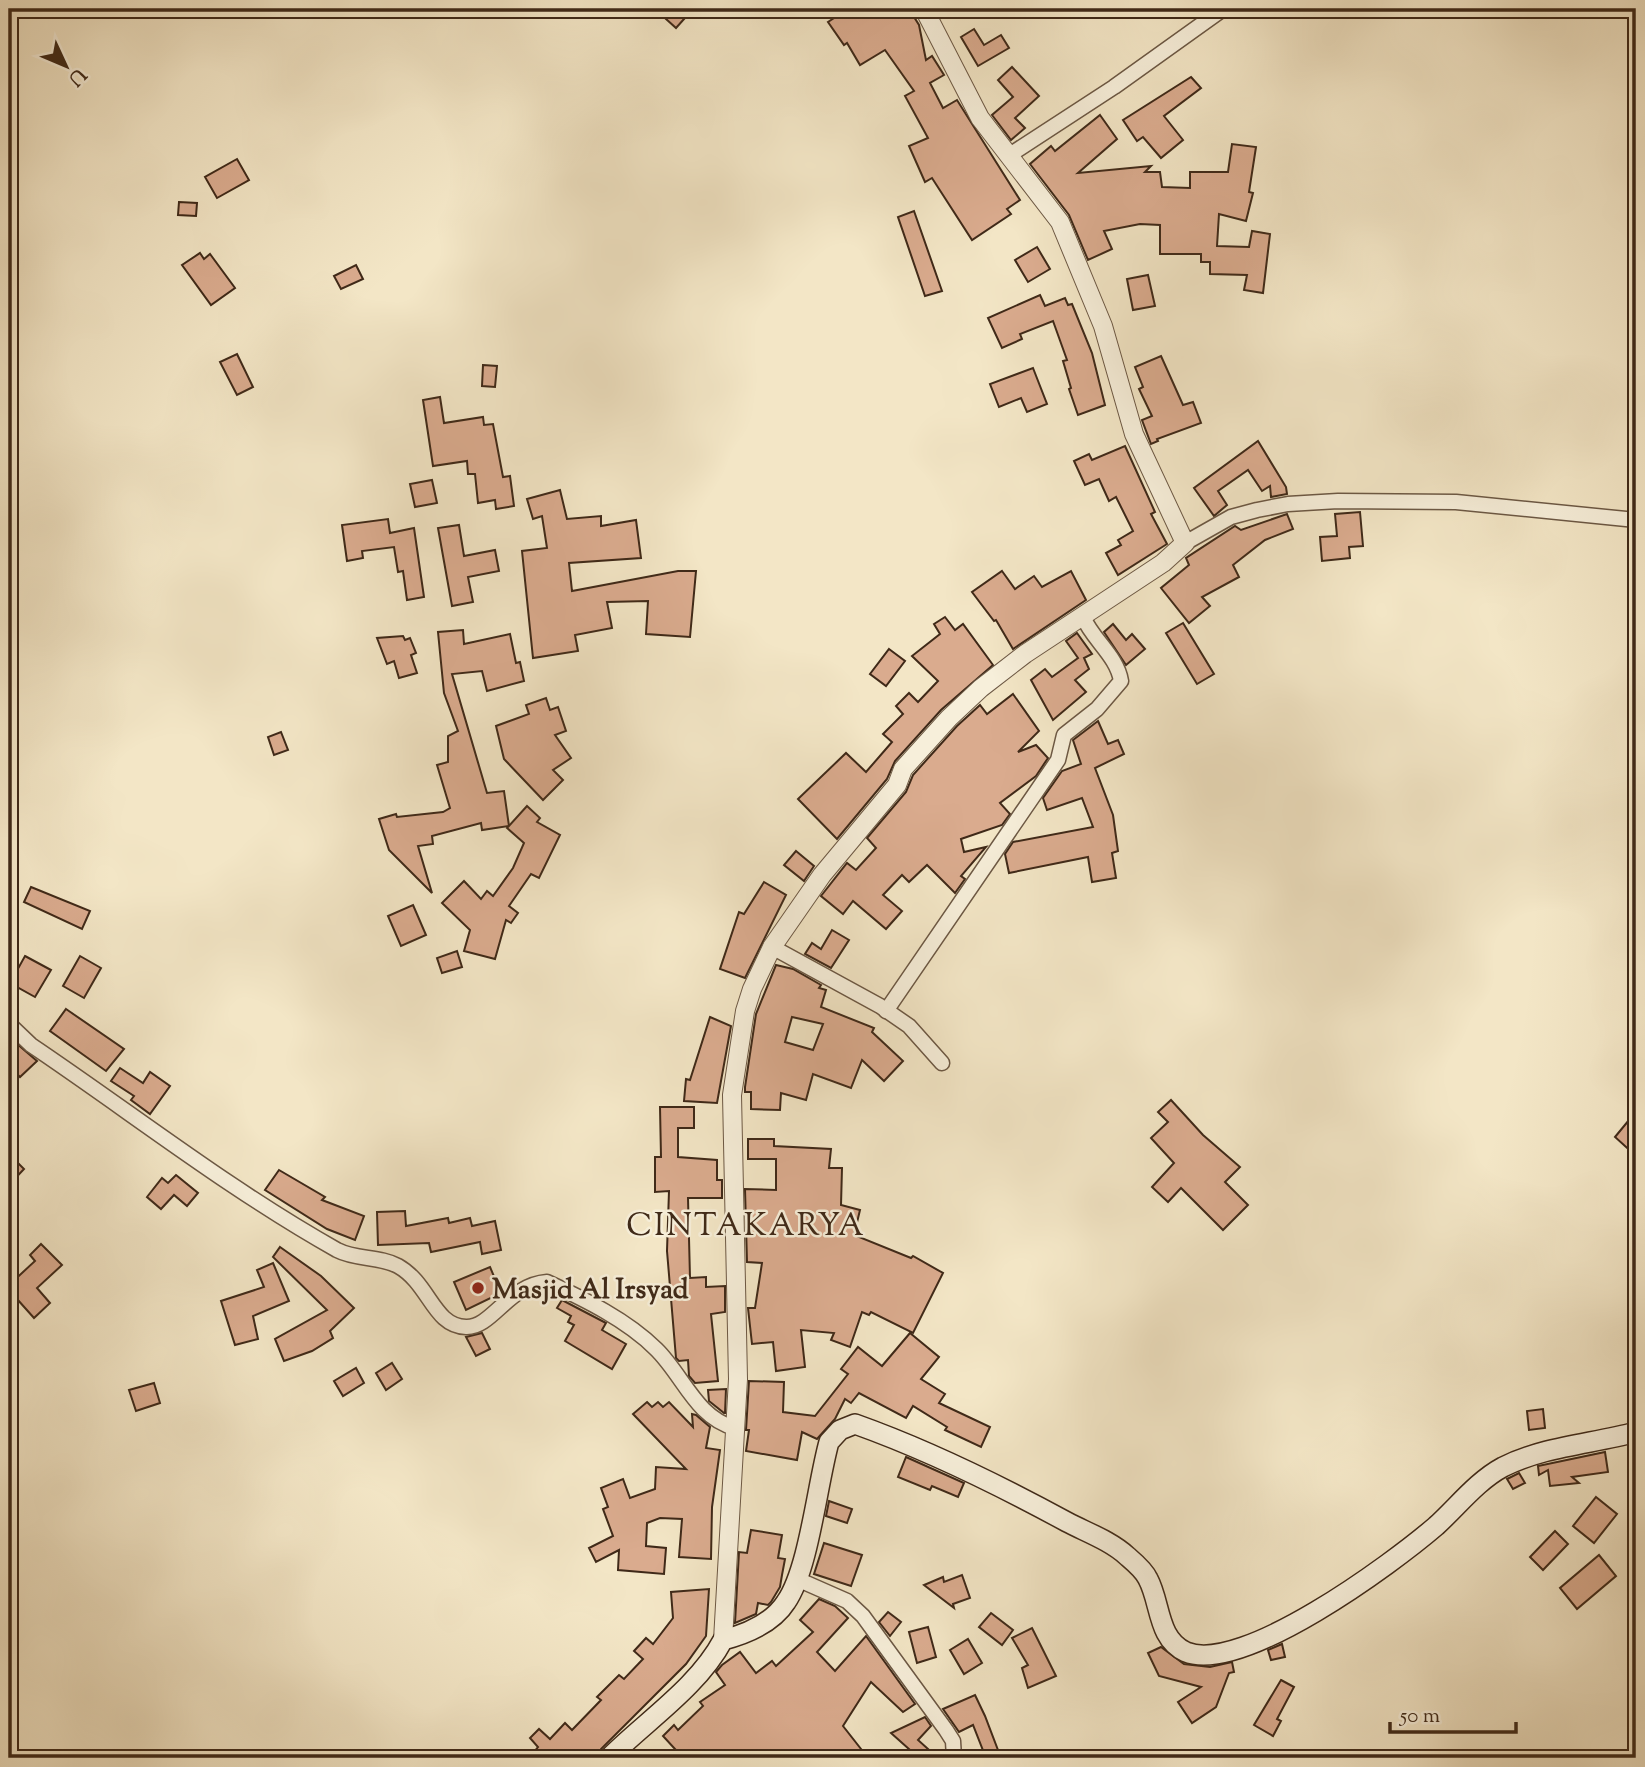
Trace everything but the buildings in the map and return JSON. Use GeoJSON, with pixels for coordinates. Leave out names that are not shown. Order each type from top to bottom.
{"type":"FeatureCollection","features":[{"type":"Feature","properties":{"kind":"main road"},"geometry":{"type":"LineString","coordinates":[[609,1758],[689,1682],[715,1655],[723,1640],[749,1633],[786,1603],[797,1579],[829,1442],[839,1430],[855,1424],[995,1484],[1125,1553],[1148,1578],[1164,1630],[1176,1645],[1195,1654],[1227,1652],[1268,1636],[1345,1595],[1434,1528],[1485,1478],[1504,1467],[1553,1449],[1636,1432]]}},
{"type":"Feature","properties":{"kind":"street"},"geometry":{"type":"LineString","coordinates":[[924,9],[979,118],[1049,207],[1071,245],[1103,326],[1135,434],[1185,543]]}},
{"type":"Feature","properties":{"kind":"street"},"geometry":{"type":"LineString","coordinates":[[1008,156],[1114,87],[1223,9]]}},
{"type":"Feature","properties":{"kind":"street"},"geometry":{"type":"LineString","coordinates":[[723,1640],[738,1379],[732,1095],[745,1011],[752,989],[772,947],[831,864],[897,785],[903,769],[925,743],[981,688],[1025,654],[1163,564],[1185,543],[1231,517],[1288,504],[1338,501],[1456,502],[1636,520]]}},
{"type":"Feature","properties":{"kind":"street"},"geometry":{"type":"LineString","coordinates":[[886,1011],[1058,760],[1064,735],[1097,709],[1121,681],[1119,666],[1089,629],[1083,617]]}},
{"type":"Feature","properties":{"kind":"street"},"geometry":{"type":"LineString","coordinates":[[772,947],[909,1026],[942,1063]]}},
{"type":"Feature","properties":{"kind":"street"},"geometry":{"type":"LineString","coordinates":[[9,1024],[31,1045],[188,1155],[317,1238],[340,1251],[397,1265],[418,1281],[440,1316],[451,1325],[469,1328],[489,1319],[519,1289],[547,1282],[592,1304],[638,1334],[656,1349],[707,1413],[735,1428]]}},
{"type":"Feature","properties":{"kind":"street"},"geometry":{"type":"LineString","coordinates":[[797,1579],[847,1601],[863,1616],[946,1730],[953,1741],[954,1758]]}},
{"type":"Feature","properties":{"kind":"place","name":"Masjid Al Irsyad"},"geometry":{"type":"Point","coordinates":[478,1288]}},
{"type":"Feature","properties":{"kind":"district","name":"CINTAKARYA"},"geometry":{"type":"Point","coordinates":[746,1224]}}]}
